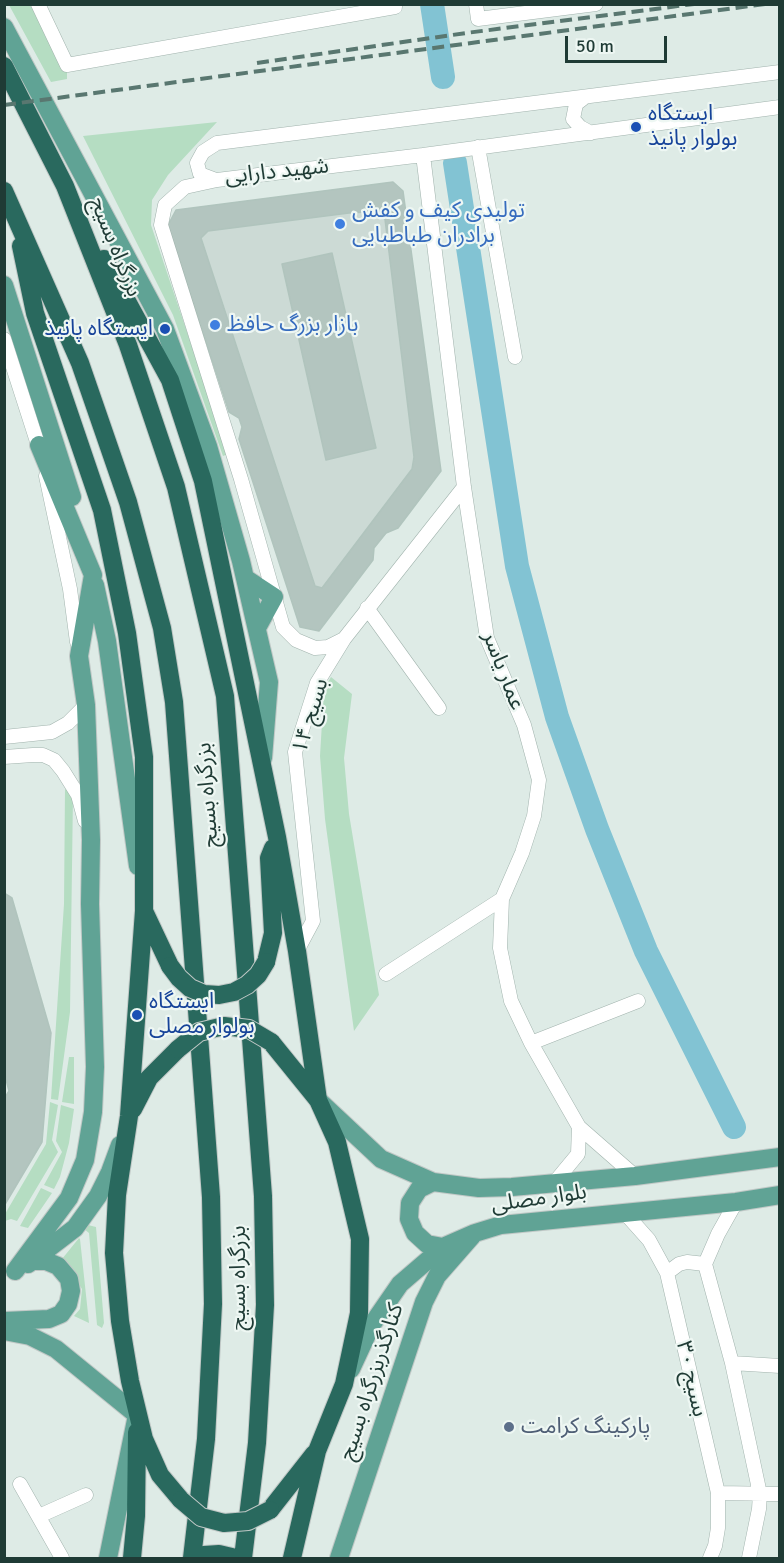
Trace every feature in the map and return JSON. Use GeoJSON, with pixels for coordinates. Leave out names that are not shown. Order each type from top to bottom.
{"type":"FeatureCollection","features":[{"type":"Feature","properties":{"kind":"highway","name":"بزرگراه بسیج"},"geometry":{"type":"LineString","coordinates":[[4,66],[65,186],[128,345],[176,487],[225,696],[263,1207],[265,1305],[257,1443],[243,1558]]}},
{"type":"Feature","properties":{"kind":"highway"},"geometry":{"type":"LineString","coordinates":[[65,186],[170,381],[203,481],[277,837],[297,951],[318,1100]]}},
{"type":"Feature","properties":{"kind":"highway","name":"بزرگراه بسیج"},"geometry":{"type":"LineString","coordinates":[[4,191],[80,363],[128,502],[162,627],[174,702],[211,1197],[213,1304],[206,1439],[194,1558]]}},
{"type":"Feature","properties":{"kind":"highway"},"geometry":{"type":"LineString","coordinates":[[13,209],[35,313],[102,510],[127,633],[144,757],[144,911],[129,1116],[117,1195],[114,1253],[120,1321],[137,1415],[144,1439],[160,1475],[181,1500],[201,1516],[224,1523],[248,1521],[270,1510],[317,1451]]}},
{"type":"Feature","properties":{"kind":"highway"},"geometry":{"type":"LineString","coordinates":[[144,911],[170,966],[178,978],[190,988],[204,994],[219,995],[247,986],[266,962],[273,933],[269,858],[277,837]]}},
{"type":"Feature","properties":{"kind":"highway"},"geometry":{"type":"LineString","coordinates":[[129,1116],[149,1078],[199,1032],[224,1026],[249,1029],[271,1042],[318,1100],[337,1142],[360,1239],[359,1312],[344,1384],[317,1451],[292,1558]]}},
{"type":"Feature","properties":{"kind":"highway"},"geometry":{"type":"LineString","coordinates":[[132,1558],[136,1516],[137,1415]]}},
{"type":"Feature","properties":{"kind":"highway"},"geometry":{"type":"LineString","coordinates":[[194,1558],[219,1554],[236,1558]]}},
{"type":"Feature","properties":{"kind":"main road"},"geometry":{"type":"LineString","coordinates":[[4,27],[165,329],[208,446],[245,578],[269,682],[262,766]]}},
{"type":"Feature","properties":{"kind":"main road"},"geometry":{"type":"LineString","coordinates":[[4,285],[79,520],[93,575],[107,641],[144,911]]}},
{"type":"Feature","properties":{"kind":"main road"},"geometry":{"type":"LineString","coordinates":[[10,1273],[69,1198],[84,1160],[93,1112],[95,1066],[86,705],[79,656],[93,575],[39,445]]}},
{"type":"Feature","properties":{"kind":"main road"},"geometry":{"type":"LineString","coordinates":[[245,578],[274,597],[256,628]]}},
{"type":"Feature","properties":{"kind":"main road","name":"بلوار مصلی"},"geometry":{"type":"LineString","coordinates":[[318,1100],[381,1159],[433,1182],[479,1188],[635,1176],[780,1157]]}},
{"type":"Feature","properties":{"kind":"main road"},"geometry":{"type":"LineString","coordinates":[[10,1273],[33,1261],[75,1228],[99,1196],[110,1172],[129,1116]]}},
{"type":"Feature","properties":{"kind":"main road"},"geometry":{"type":"LineString","coordinates":[[433,1182],[419,1190],[411,1203],[409,1219],[415,1233],[427,1244],[442,1247]]}},
{"type":"Feature","properties":{"kind":"main road","name":"بلوار مصلی"},"geometry":{"type":"LineString","coordinates":[[344,1384],[371,1326],[400,1284],[442,1247],[501,1225],[736,1202],[780,1195]]}},
{"type":"Feature","properties":{"kind":"main road","name":"کنارگذربزرگراه بسیج"},"geometry":{"type":"LineString","coordinates":[[339,1558],[424,1302],[437,1276],[475,1233]]}},
{"type":"Feature","properties":{"kind":"main road"},"geometry":{"type":"LineString","coordinates":[[4,1321],[49,1319],[61,1314],[68,1304],[71,1291],[69,1278],[58,1266],[46,1261],[33,1261]]}},
{"type":"Feature","properties":{"kind":"main road"},"geometry":{"type":"LineString","coordinates":[[4,1331],[30,1336],[56,1349],[137,1415],[108,1558]]}},
{"type":"Feature","properties":{"kind":"street"},"geometry":{"type":"LineString","coordinates":[[38,4],[67,65],[395,6]]}},
{"type":"Feature","properties":{"kind":"street"},"geometry":{"type":"LineString","coordinates":[[476,4],[478,19],[596,4]]}},
{"type":"Feature","properties":{"kind":"street","name":"شهید دارایی"},"geometry":{"type":"LineString","coordinates":[[780,72],[217,143],[203,152],[197,164],[201,174],[217,180],[423,156],[780,106]]}},
{"type":"Feature","properties":{"kind":"street"},"geometry":{"type":"LineString","coordinates":[[585,97],[576,104],[573,119],[580,127],[591,133]]}},
{"type":"Feature","properties":{"kind":"street"},"geometry":{"type":"LineString","coordinates":[[478,147],[515,357]]}},
{"type":"Feature","properties":{"kind":"street","name":"عمار یاسر"},"geometry":{"type":"LineString","coordinates":[[423,156],[464,487],[487,638],[524,725],[539,780],[534,816],[522,853],[502,899],[500,948],[502,958],[511,1001],[531,1043],[579,1128],[635,1176]]}},
{"type":"Feature","properties":{"kind":"street"},"geometry":{"type":"LineString","coordinates":[[217,180],[185,187],[165,205],[161,225],[241,479],[283,627],[296,640],[315,648],[328,647],[344,639]]}},
{"type":"Feature","properties":{"kind":"street"},"geometry":{"type":"LineString","coordinates":[[4,339],[39,445],[70,589],[79,656]]}},
{"type":"Feature","properties":{"kind":"street","name":"بسیج ۱۴"},"geometry":{"type":"LineString","coordinates":[[297,951],[313,921],[295,752],[317,683],[344,639],[464,487]]}},
{"type":"Feature","properties":{"kind":"street"},"geometry":{"type":"LineString","coordinates":[[368,608],[439,708]]}},
{"type":"Feature","properties":{"kind":"street"},"geometry":{"type":"LineString","coordinates":[[4,737],[52,732],[68,723],[86,705]]}},
{"type":"Feature","properties":{"kind":"street"},"geometry":{"type":"LineString","coordinates":[[33,754],[39,752],[43,742],[34,734]]}},
{"type":"Feature","properties":{"kind":"street"},"geometry":{"type":"LineString","coordinates":[[4,757],[33,754],[54,760],[78,795],[91,840]]}},
{"type":"Feature","properties":{"kind":"street"},"geometry":{"type":"LineString","coordinates":[[386,974],[502,899]]}},
{"type":"Feature","properties":{"kind":"street"},"geometry":{"type":"LineString","coordinates":[[531,1043],[638,1001]]}},
{"type":"Feature","properties":{"kind":"street"},"geometry":{"type":"LineString","coordinates":[[555,1183],[578,1154],[579,1128]]}},
{"type":"Feature","properties":{"kind":"street"},"geometry":{"type":"LineString","coordinates":[[736,1202],[705,1264],[732,1363],[760,1494],[749,1558]]}},
{"type":"Feature","properties":{"kind":"street","name":"بسیج ۳۰"},"geometry":{"type":"LineString","coordinates":[[624,1212],[649,1240],[667,1273],[718,1493],[716,1546],[710,1558]]}},
{"type":"Feature","properties":{"kind":"street"},"geometry":{"type":"LineString","coordinates":[[667,1273],[672,1268],[687,1262],[705,1264]]}},
{"type":"Feature","properties":{"kind":"street"},"geometry":{"type":"LineString","coordinates":[[732,1363],[780,1366]]}},
{"type":"Feature","properties":{"kind":"street"},"geometry":{"type":"LineString","coordinates":[[20,1484],[63,1558]]}},
{"type":"Feature","properties":{"kind":"street"},"geometry":{"type":"LineString","coordinates":[[718,1493],[780,1494]]}},
{"type":"Feature","properties":{"kind":"street"},"geometry":{"type":"LineString","coordinates":[[39,1516],[86,1495]]}},
{"type":"Feature","properties":{"kind":"shaded area"},"geometry":{"type":"Polygon","coordinates":[[[393,182],[403,191],[441,471],[374,548],[373,560],[319,631],[300,627],[239,439],[242,427],[168,225],[176,210],[393,182]]]}},
{"type":"Feature","properties":{"kind":"green space"},"geometry":{"type":"Polygon","coordinates":[[[9,5],[31,5],[67,68],[67,79],[51,82],[9,5]]]}},
{"type":"Feature","properties":{"kind":"green space"},"geometry":{"type":"Polygon","coordinates":[[[217,122],[168,175],[152,200],[151,225],[228,454],[223,456],[173,315],[83,136],[217,122]]]}},
{"type":"Feature","properties":{"kind":"green space"},"geometry":{"type":"Polygon","coordinates":[[[331,677],[352,694],[344,758],[349,814],[379,995],[354,1031],[325,819],[320,756],[324,689],[331,677]]]}},
{"type":"Feature","properties":{"kind":"green space"},"geometry":{"type":"Polygon","coordinates":[[[65,789],[73,794],[70,1012],[58,1100],[51,1099],[64,904],[65,789]]]}},
{"type":"Feature","properties":{"kind":"green space"},"geometry":{"type":"Polygon","coordinates":[[[69,1057],[74,1057],[74,1104],[62,1102],[69,1057]]]}},
{"type":"Feature","properties":{"kind":"green space"},"geometry":{"type":"Polygon","coordinates":[[[50,1102],[58,1105],[52,1140],[58,1152],[17,1221],[11,1219],[5,1221],[5,1214],[46,1144],[50,1102]]]}},
{"type":"Feature","properties":{"kind":"green space"},"geometry":{"type":"Polygon","coordinates":[[[61,1105],[74,1109],[69,1143],[60,1177],[54,1189],[44,1185],[62,1152],[56,1141],[61,1105]]]}},
{"type":"Feature","properties":{"kind":"green space"},"geometry":{"type":"Polygon","coordinates":[[[41,1188],[52,1193],[28,1228],[20,1226],[41,1188]]]}},
{"type":"Feature","properties":{"kind":"green space"},"geometry":{"type":"Polygon","coordinates":[[[88,1225],[96,1227],[104,1323],[102,1328],[97,1325],[89,1233],[84,1229],[88,1225]]]}},
{"type":"Feature","properties":{"kind":"green space"},"geometry":{"type":"Polygon","coordinates":[[[79,1238],[89,1323],[74,1316],[80,1309],[82,1289],[62,1259],[79,1238]]]}},
{"type":"Feature","properties":{"kind":"building","name":"بازار بزرگ حافظ"},"geometry":{"type":"Polygon","coordinates":[[[393,182],[403,191],[441,471],[398,528],[386,533],[374,548],[373,560],[319,631],[300,627],[239,439],[242,427],[239,418],[229,412],[168,225],[176,210],[393,182]],[[384,211],[349,213],[208,231],[201,238],[315,586],[322,588],[412,469],[414,457],[384,211]]]}},
{"type":"Feature","properties":{"kind":"building"},"geometry":{"type":"Polygon","coordinates":[[[332,253],[376,448],[326,460],[282,264],[332,253]]]}},
{"type":"Feature","properties":{"kind":"building"},"geometry":{"type":"Polygon","coordinates":[[[4,893],[12,898],[51,1033],[42,1142],[4,1206],[4,1099],[9,1091],[4,1072],[4,893]]]}},
{"type":"Feature","properties":{"kind":"waterway"},"geometry":{"type":"LineString","coordinates":[[432,4],[443,77]]}},
{"type":"Feature","properties":{"kind":"waterway"},"geometry":{"type":"LineString","coordinates":[[455,163],[517,566],[557,717],[597,829],[646,951],[734,1127]]}},
{"type":"Feature","properties":{"kind":"railway"},"geometry":{"type":"LineString","coordinates":[[257,63],[694,4]]}},
{"type":"Feature","properties":{"kind":"railway"},"geometry":{"type":"LineString","coordinates":[[4,105],[765,4]]}},
{"type":"Feature","properties":{"kind":"place","name":"ایستگاه بولوار پانیذ"},"geometry":{"type":"Point","coordinates":[636,127]}},
{"type":"Feature","properties":{"kind":"place","name":"تولیدی کیف و کفش برادران طباطبایی"},"geometry":{"type":"Point","coordinates":[340,224]}},
{"type":"Feature","properties":{"kind":"place","name":"بازار بزرگ حافظ"},"geometry":{"type":"Point","coordinates":[215,325]}},
{"type":"Feature","properties":{"kind":"place","name":"ایستگاه پانیذ"},"geometry":{"type":"Point","coordinates":[165,329]}},
{"type":"Feature","properties":{"kind":"place","name":"ایستگاه بولوار مصلی"},"geometry":{"type":"Point","coordinates":[137,1015]}},
{"type":"Feature","properties":{"kind":"place","name":"پارکینگ کرامت"},"geometry":{"type":"Point","coordinates":[509,1427]}}]}
